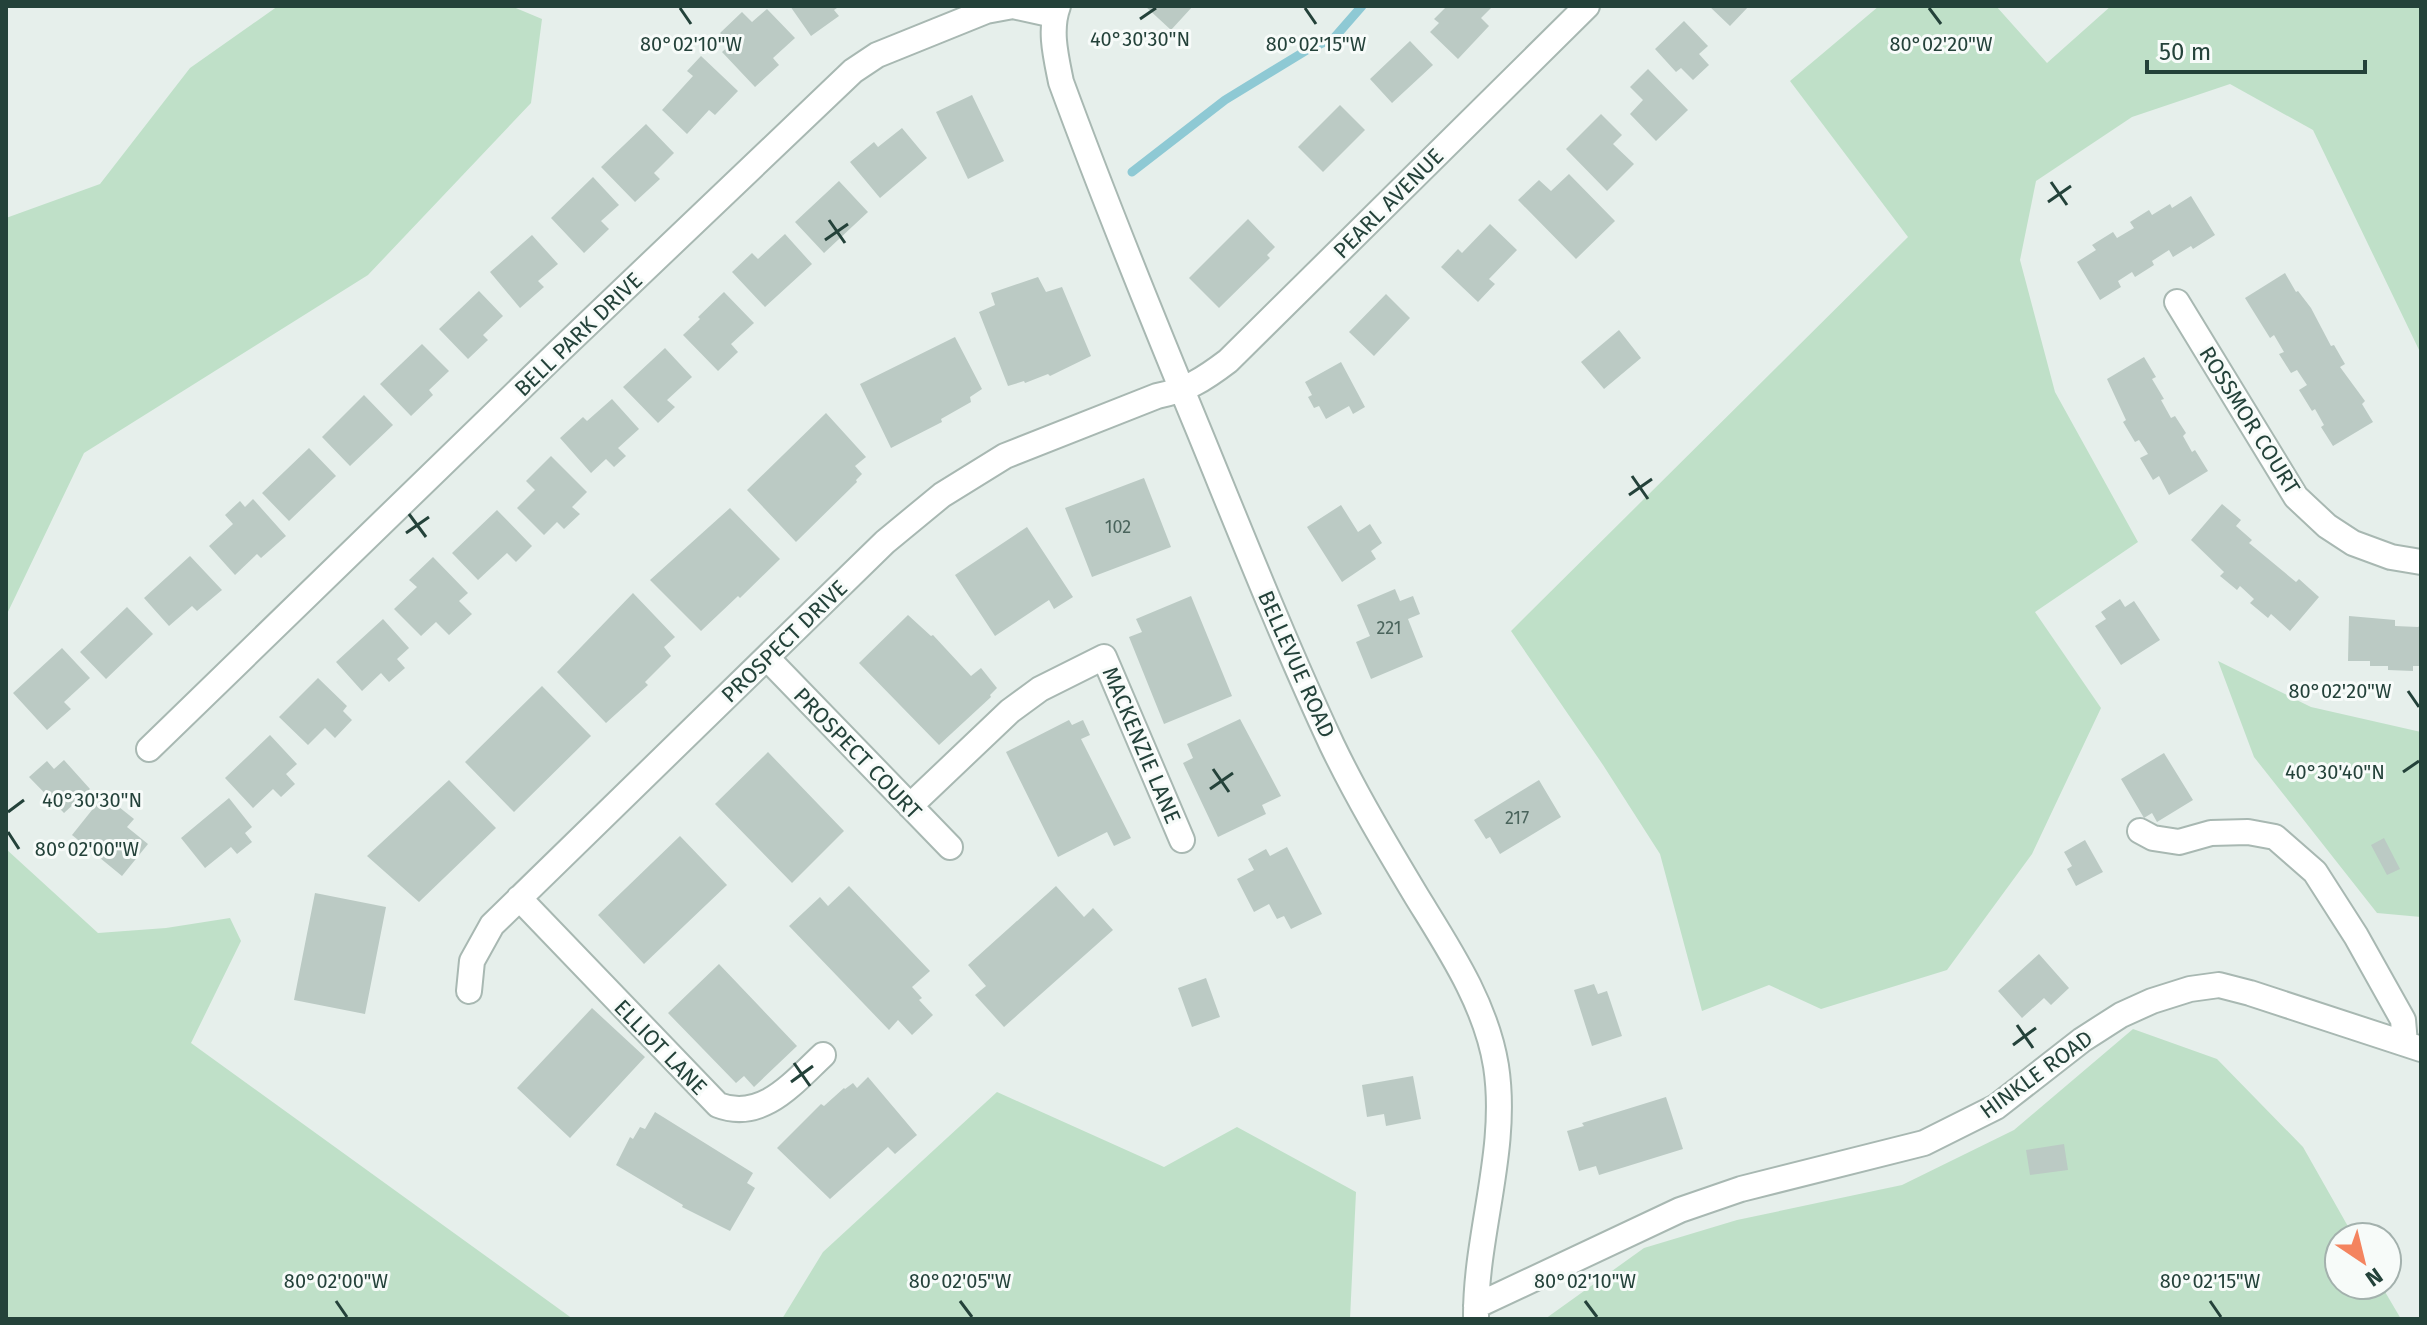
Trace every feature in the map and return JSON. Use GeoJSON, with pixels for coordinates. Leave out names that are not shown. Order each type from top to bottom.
{"type":"FeatureCollection","features":[{"type":"Feature","properties":{"kind":"street","name":"BELL PARK DRIVE"},"geometry":{"type":"LineString","coordinates":[[149,749],[853,71],[877,55],[986,11],[1013,6],[1053,9]]}},
{"type":"Feature","properties":{"kind":"street","name":"PEARL AVENUE"},"geometry":{"type":"LineString","coordinates":[[1182,391],[1228,361],[1587,6]]}},
{"type":"Feature","properties":{"kind":"street","name":"BELLEVUE ROAD"},"geometry":{"type":"LineString","coordinates":[[1053,9],[1054,46],[1061,82],[1182,391],[1276,619],[1334,747],[1381,837],[1457,964],[1485,1026],[1496,1065],[1499,1101],[1476,1312]]}},
{"type":"Feature","properties":{"kind":"street","name":"ROSSMOR COURT"},"geometry":{"type":"LineString","coordinates":[[2177,302],[2296,497],[2327,526],[2353,543],[2391,557],[2421,562]]}},
{"type":"Feature","properties":{"kind":"street","name":"PROSPECT DRIVE"},"geometry":{"type":"LineString","coordinates":[[469,991],[472,961],[492,925],[885,542],[942,495],[1005,456],[1157,396],[1182,391]]}},
{"type":"Feature","properties":{"kind":"street","name":"MACKENZIE LANE"},"geometry":{"type":"LineString","coordinates":[[910,806],[1010,711],[1040,689],[1104,657],[1182,840]]}},
{"type":"Feature","properties":{"kind":"street","name":"PROSPECT COURT"},"geometry":{"type":"LineString","coordinates":[[767,658],[950,847]]}},
{"type":"Feature","properties":{"kind":"street"},"geometry":{"type":"LineString","coordinates":[[2140,831],[2153,838],[2179,842],[2211,833],[2248,832],[2275,837],[2315,872],[2356,936],[2403,1020],[2413,1046]]}},
{"type":"Feature","properties":{"kind":"street","name":"ELLIOT LANE"},"geometry":{"type":"LineString","coordinates":[[519,898],[718,1105],[740,1111],[769,1102],[823,1055]]}},
{"type":"Feature","properties":{"kind":"street","name":"HINKLE ROAD"},"geometry":{"type":"LineString","coordinates":[[1476,1312],[1680,1210],[1741,1189],[1924,1143],[1996,1107],[2082,1040],[2121,1015],[2190,989],[2219,985],[2413,1046]]}},
{"type":"Feature","properties":{"kind":"green space"},"geometry":{"type":"Polygon","coordinates":[[[278,6],[511,6],[542,19],[531,103],[368,275],[84,453],[6,616],[6,218],[100,184],[190,68],[278,6]]]}},
{"type":"Feature","properties":{"kind":"green space"},"geometry":{"type":"Polygon","coordinates":[[[1879,6],[1996,6],[2047,63],[2111,6],[2421,6],[2421,354],[2313,130],[2230,84],[2132,117],[2036,181],[2020,260],[2055,392],[2138,542],[2035,612],[2101,708],[2032,854],[1947,970],[1821,1009],[1769,985],[1702,1011],[1660,854],[1511,631],[1908,237],[1790,81],[1879,6]]]}},
{"type":"Feature","properties":{"kind":"green space"},"geometry":{"type":"Polygon","coordinates":[[[2218,661],[2311,707],[2421,732],[2421,917],[2377,913],[2254,757],[2218,661]]]}},
{"type":"Feature","properties":{"kind":"green space"},"geometry":{"type":"Polygon","coordinates":[[[6,849],[98,933],[166,928],[230,918],[241,941],[191,1043],[573,1319],[6,1319],[6,849]]]}},
{"type":"Feature","properties":{"kind":"green space"},"geometry":{"type":"Polygon","coordinates":[[[2133,1029],[2217,1059],[2303,1147],[2345,1221],[2323,1221],[2323,1301],[2390,1301],[2401,1319],[1545,1319],[1644,1248],[1737,1220],[1902,1185],[2014,1130],[2133,1029]]]}},
{"type":"Feature","properties":{"kind":"green space"},"geometry":{"type":"Polygon","coordinates":[[[997,1092],[1164,1167],[1237,1127],[1356,1192],[1350,1319],[782,1319],[823,1252],[997,1092]]]}},
{"type":"Feature","properties":{"kind":"building"},"geometry":{"type":"Polygon","coordinates":[[[790,6],[840,6],[834,10],[839,16],[811,36],[790,6]]]}},
{"type":"Feature","properties":{"kind":"building"},"geometry":{"type":"Polygon","coordinates":[[[1145,6],[1193,6],[1171,30],[1145,6]]]}},
{"type":"Feature","properties":{"kind":"building"},"geometry":{"type":"Polygon","coordinates":[[[1447,6],[1493,6],[1481,18],[1489,26],[1458,59],[1430,32],[1439,23],[1434,19],[1447,6]]]}},
{"type":"Feature","properties":{"kind":"building"},"geometry":{"type":"Polygon","coordinates":[[[1709,6],[1749,6],[1730,26],[1709,6]]]}},
{"type":"Feature","properties":{"kind":"building"},"geometry":{"type":"Polygon","coordinates":[[[767,9],[795,38],[773,58],[779,65],[755,87],[722,52],[731,44],[720,33],[742,12],[752,22],[767,9]]]}},
{"type":"Feature","properties":{"kind":"building"},"geometry":{"type":"Polygon","coordinates":[[[1684,21],[1708,46],[1699,54],[1709,65],[1693,80],[1681,68],[1676,72],[1655,49],[1684,21]]]}},
{"type":"Feature","properties":{"kind":"building"},"geometry":{"type":"Polygon","coordinates":[[[1410,41],[1433,65],[1392,103],[1370,79],[1410,41]]]}},
{"type":"Feature","properties":{"kind":"building"},"geometry":{"type":"Polygon","coordinates":[[[701,56],[738,91],[715,115],[709,110],[687,134],[662,110],[693,76],[687,71],[701,56]]]}},
{"type":"Feature","properties":{"kind":"building"},"geometry":{"type":"Polygon","coordinates":[[[1648,69],[1688,110],[1656,141],[1630,114],[1643,100],[1630,87],[1648,69]]]}},
{"type":"Feature","properties":{"kind":"building"},"geometry":{"type":"Polygon","coordinates":[[[972,95],[1004,161],[968,179],[936,112],[972,95]]]}},
{"type":"Feature","properties":{"kind":"building"},"geometry":{"type":"Polygon","coordinates":[[[1340,105],[1365,130],[1323,172],[1298,147],[1340,105]]]}},
{"type":"Feature","properties":{"kind":"building"},"geometry":{"type":"Polygon","coordinates":[[[1601,114],[1622,135],[1613,144],[1634,164],[1607,191],[1566,149],[1601,114]]]}},
{"type":"Feature","properties":{"kind":"building"},"geometry":{"type":"Polygon","coordinates":[[[646,124],[674,153],[654,173],[660,179],[635,202],[601,167],[646,124]]]}},
{"type":"Feature","properties":{"kind":"building"},"geometry":{"type":"Polygon","coordinates":[[[902,128],[927,158],[880,198],[850,162],[874,142],[878,147],[902,128]]]}},
{"type":"Feature","properties":{"kind":"building"},"geometry":{"type":"Polygon","coordinates":[[[1569,174],[1615,221],[1576,259],[1518,200],[1539,180],[1551,191],[1569,174]]]}},
{"type":"Feature","properties":{"kind":"building"},"geometry":{"type":"Polygon","coordinates":[[[593,177],[619,205],[601,221],[609,229],[584,253],[551,218],[593,177]]]}},
{"type":"Feature","properties":{"kind":"building"},"geometry":{"type":"Polygon","coordinates":[[[839,181],[868,212],[824,253],[795,222],[839,181]]]}},
{"type":"Feature","properties":{"kind":"building"},"geometry":{"type":"Polygon","coordinates":[[[2191,196],[2215,235],[2173,257],[2169,250],[2152,261],[2154,265],[2135,277],[2132,272],[2118,281],[2121,287],[2100,300],[2077,262],[2096,250],[2092,245],[2113,232],[2117,238],[2134,228],[2130,222],[2149,210],[2152,215],[2170,204],[2172,208],[2191,196]]]}},
{"type":"Feature","properties":{"kind":"building"},"geometry":{"type":"Polygon","coordinates":[[[1248,219],[1275,247],[1267,255],[1270,258],[1219,308],[1189,278],[1248,219]]]}},
{"type":"Feature","properties":{"kind":"building"},"geometry":{"type":"Polygon","coordinates":[[[1490,224],[1517,250],[1489,279],[1495,284],[1478,302],[1441,267],[1458,249],[1462,253],[1490,224]]]}},
{"type":"Feature","properties":{"kind":"building"},"geometry":{"type":"Polygon","coordinates":[[[785,234],[812,264],[765,307],[732,272],[752,253],[758,259],[785,234]]]}},
{"type":"Feature","properties":{"kind":"building"},"geometry":{"type":"Polygon","coordinates":[[[532,235],[558,264],[538,281],[544,287],[520,308],[490,272],[532,235]]]}},
{"type":"Feature","properties":{"kind":"building"},"geometry":{"type":"Polygon","coordinates":[[[2285,273],[2296,292],[2311,308],[2331,346],[2334,345],[2345,364],[2340,367],[2365,401],[2362,404],[2373,422],[2333,446],[2321,427],[2324,425],[2315,409],[2312,411],[2299,390],[2307,385],[2297,370],[2291,373],[2279,354],[2284,352],[2274,335],[2270,338],[2245,298],[2285,273]]]}},
{"type":"Feature","properties":{"kind":"building"},"geometry":{"type":"Polygon","coordinates":[[[1038,277],[1046,292],[1062,287],[1091,356],[1050,376],[1048,374],[1008,386],[979,312],[995,305],[991,293],[1038,277]]]}},
{"type":"Feature","properties":{"kind":"building"},"geometry":{"type":"Polygon","coordinates":[[[479,291],[503,316],[483,335],[488,340],[468,359],[439,329],[479,291]]]}},
{"type":"Feature","properties":{"kind":"building"},"geometry":{"type":"Polygon","coordinates":[[[724,292],[754,323],[731,344],[738,352],[718,371],[683,335],[724,292]]]}},
{"type":"Feature","properties":{"kind":"building"},"geometry":{"type":"Polygon","coordinates":[[[1386,294],[1410,318],[1374,356],[1349,332],[1386,294]]]}},
{"type":"Feature","properties":{"kind":"building"},"geometry":{"type":"Polygon","coordinates":[[[1619,330],[1641,358],[1604,389],[1581,362],[1619,330]]]}},
{"type":"Feature","properties":{"kind":"building"},"geometry":{"type":"Polygon","coordinates":[[[955,337],[982,389],[970,397],[971,402],[941,419],[942,422],[891,448],[860,384],[955,337]]]}},
{"type":"Feature","properties":{"kind":"building"},"geometry":{"type":"Polygon","coordinates":[[[422,344],[449,371],[429,390],[433,395],[411,416],[380,384],[422,344]]]}},
{"type":"Feature","properties":{"kind":"building"},"geometry":{"type":"Polygon","coordinates":[[[665,348],[692,377],[667,400],[675,407],[658,423],[623,387],[665,348]]]}},
{"type":"Feature","properties":{"kind":"building"},"geometry":{"type":"Polygon","coordinates":[[[2144,357],[2156,377],[2152,379],[2171,418],[2175,416],[2186,433],[2183,436],[2192,452],[2195,450],[2208,471],[2169,495],[2159,476],[2153,480],[2140,458],[2148,454],[2139,440],[2135,442],[2123,422],[2126,420],[2107,379],[2144,357]]]}},
{"type":"Feature","properties":{"kind":"building"},"geometry":{"type":"Polygon","coordinates":[[[1341,362],[1365,407],[1353,414],[1349,406],[1326,419],[1319,406],[1314,408],[1305,382],[1341,362]]]}},
{"type":"Feature","properties":{"kind":"building"},"geometry":{"type":"Polygon","coordinates":[[[364,395],[393,425],[350,466],[322,437],[364,395]]]}},
{"type":"Feature","properties":{"kind":"building"},"geometry":{"type":"Polygon","coordinates":[[[612,399],[639,429],[618,448],[626,456],[614,467],[606,459],[591,473],[560,438],[583,417],[587,421],[612,399]]]}},
{"type":"Feature","properties":{"kind":"building"},"geometry":{"type":"Polygon","coordinates":[[[826,413],[866,457],[855,466],[862,474],[857,482],[796,542],[747,490],[826,413]]]}},
{"type":"Feature","properties":{"kind":"building"},"geometry":{"type":"Polygon","coordinates":[[[309,448],[336,476],[289,521],[262,493],[309,448]]]}},
{"type":"Feature","properties":{"kind":"building"},"geometry":{"type":"Polygon","coordinates":[[[551,456],[587,492],[572,507],[580,514],[564,529],[557,522],[544,535],[517,508],[535,490],[526,481],[551,456]]]}},
{"type":"Feature","properties":{"kind":"building"},"geometry":{"type":"Polygon","coordinates":[[[1144,478],[1171,547],[1092,577],[1065,508],[1144,478]]]}},
{"type":"Feature","properties":{"kind":"building"},"geometry":{"type":"Polygon","coordinates":[[[253,499],[286,536],[261,558],[257,554],[235,575],[209,546],[233,524],[225,515],[240,501],[245,507],[253,499]]]}},
{"type":"Feature","properties":{"kind":"building"},"geometry":{"type":"Polygon","coordinates":[[[2222,504],[2241,520],[2236,526],[2252,540],[2249,543],[2319,597],[2290,631],[2271,614],[2268,618],[2250,603],[2254,599],[2240,586],[2237,590],[2220,576],[2224,572],[2191,540],[2222,504]]]}},
{"type":"Feature","properties":{"kind":"building"},"geometry":{"type":"Polygon","coordinates":[[[1341,505],[1358,532],[1370,524],[1382,543],[1371,551],[1376,559],[1342,582],[1307,527],[1341,505]]]}},
{"type":"Feature","properties":{"kind":"building"},"geometry":{"type":"Polygon","coordinates":[[[730,508],[780,559],[701,631],[650,580],[730,508]]]}},
{"type":"Feature","properties":{"kind":"building"},"geometry":{"type":"Polygon","coordinates":[[[497,510],[532,546],[516,562],[507,553],[478,580],[452,553],[497,510]]]}},
{"type":"Feature","properties":{"kind":"building"},"geometry":{"type":"Polygon","coordinates":[[[1027,527],[1073,597],[1054,609],[1049,600],[995,636],[955,575],[1027,527]]]}},
{"type":"Feature","properties":{"kind":"building"},"geometry":{"type":"Polygon","coordinates":[[[190,556],[222,590],[197,611],[192,606],[169,626],[144,598],[190,556]]]}},
{"type":"Feature","properties":{"kind":"building"},"geometry":{"type":"Polygon","coordinates":[[[433,557],[468,593],[459,601],[472,614],[449,635],[436,622],[421,636],[394,609],[417,587],[409,580],[433,557]]]}},
{"type":"Feature","properties":{"kind":"building"},"geometry":{"type":"Polygon","coordinates":[[[1395,589],[1400,601],[1413,596],[1420,614],[1408,619],[1423,657],[1371,679],[1356,642],[1370,636],[1357,605],[1395,589]]]}},
{"type":"Feature","properties":{"kind":"building"},"geometry":{"type":"Polygon","coordinates":[[[633,593],[675,637],[664,647],[671,656],[645,682],[648,685],[606,723],[557,672],[633,593]]]}},
{"type":"Feature","properties":{"kind":"building"},"geometry":{"type":"Polygon","coordinates":[[[1191,596],[1232,696],[1164,724],[1129,637],[1142,632],[1136,619],[1191,596]]]}},
{"type":"Feature","properties":{"kind":"building"},"geometry":{"type":"Polygon","coordinates":[[[2120,599],[2125,607],[2134,601],[2160,640],[2121,665],[2095,626],[2106,619],[2101,612],[2120,599]]]}},
{"type":"Feature","properties":{"kind":"building"},"geometry":{"type":"Polygon","coordinates":[[[127,607],[153,634],[106,679],[80,652],[127,607]]]}},
{"type":"Feature","properties":{"kind":"building"},"geometry":{"type":"Polygon","coordinates":[[[908,615],[933,635],[971,676],[981,668],[997,688],[939,745],[859,663],[908,615]]]}},
{"type":"Feature","properties":{"kind":"building"},"geometry":{"type":"Polygon","coordinates":[[[2349,616],[2395,620],[2395,626],[2421,625],[2421,666],[2413,666],[2413,671],[2388,670],[2388,666],[2370,666],[2370,661],[2348,661],[2349,616]]]}},
{"type":"Feature","properties":{"kind":"building"},"geometry":{"type":"Polygon","coordinates":[[[383,619],[409,648],[397,659],[405,668],[389,682],[381,673],[362,691],[336,662],[383,619]]]}},
{"type":"Feature","properties":{"kind":"building"},"geometry":{"type":"Polygon","coordinates":[[[62,648],[90,678],[64,702],[71,709],[47,730],[13,693],[62,648]]]}},
{"type":"Feature","properties":{"kind":"building"},"geometry":{"type":"Polygon","coordinates":[[[318,678],[347,706],[343,711],[352,720],[335,738],[325,728],[308,745],[279,717],[318,678]]]}},
{"type":"Feature","properties":{"kind":"building"},"geometry":{"type":"Polygon","coordinates":[[[542,686],[591,736],[514,812],[465,762],[542,686]]]}},
{"type":"Feature","properties":{"kind":"building"},"geometry":{"type":"Polygon","coordinates":[[[1240,719],[1281,796],[1262,805],[1266,814],[1218,837],[1183,763],[1193,758],[1187,744],[1240,719]]]}},
{"type":"Feature","properties":{"kind":"building"},"geometry":{"type":"Polygon","coordinates":[[[1069,720],[1072,725],[1083,720],[1090,735],[1081,739],[1131,838],[1114,846],[1107,832],[1058,857],[1006,752],[1069,720]]]}},
{"type":"Feature","properties":{"kind":"building"},"geometry":{"type":"Polygon","coordinates":[[[270,735],[297,764],[286,774],[295,784],[281,797],[273,789],[253,808],[225,778],[270,735]]]}},
{"type":"Feature","properties":{"kind":"building"},"geometry":{"type":"Polygon","coordinates":[[[768,752],[844,831],[792,883],[715,804],[768,752]]]}},
{"type":"Feature","properties":{"kind":"building"},"geometry":{"type":"Polygon","coordinates":[[[2164,753],[2193,800],[2157,822],[2152,813],[2144,818],[2121,779],[2164,753]]]}},
{"type":"Feature","properties":{"kind":"building"},"geometry":{"type":"Polygon","coordinates":[[[64,760],[90,789],[64,813],[29,777],[47,761],[54,769],[64,760]]]}},
{"type":"Feature","properties":{"kind":"building"},"geometry":{"type":"Polygon","coordinates":[[[449,780],[496,828],[419,902],[367,856],[449,780]]]}},
{"type":"Feature","properties":{"kind":"building"},"geometry":{"type":"Polygon","coordinates":[[[1539,780],[1561,817],[1500,854],[1474,820],[1539,780]]]}},
{"type":"Feature","properties":{"kind":"building"},"geometry":{"type":"Polygon","coordinates":[[[104,795],[134,819],[127,827],[148,844],[122,876],[72,835],[104,795]]]}},
{"type":"Feature","properties":{"kind":"building"},"geometry":{"type":"Polygon","coordinates":[[[229,798],[252,827],[245,833],[252,842],[237,854],[231,847],[205,868],[181,838],[229,798]]]}},
{"type":"Feature","properties":{"kind":"building"},"geometry":{"type":"Polygon","coordinates":[[[680,836],[727,885],[644,964],[598,915],[680,836]]]}},
{"type":"Feature","properties":{"kind":"building"},"geometry":{"type":"Polygon","coordinates":[[[2384,838],[2400,869],[2387,875],[2371,845],[2384,838]]]}},
{"type":"Feature","properties":{"kind":"building"},"geometry":{"type":"Polygon","coordinates":[[[2085,840],[2103,872],[2076,886],[2067,869],[2072,866],[2064,852],[2085,840]]]}},
{"type":"Feature","properties":{"kind":"building"},"geometry":{"type":"Polygon","coordinates":[[[1287,847],[1322,914],[1291,929],[1284,916],[1277,919],[1269,904],[1254,912],[1237,879],[1254,870],[1248,859],[1266,849],[1270,856],[1287,847]]]}},
{"type":"Feature","properties":{"kind":"building"},"geometry":{"type":"Polygon","coordinates":[[[849,886],[930,971],[912,987],[933,1015],[912,1035],[898,1020],[889,1030],[789,926],[820,897],[828,906],[849,886]]]}},
{"type":"Feature","properties":{"kind":"building"},"geometry":{"type":"Polygon","coordinates":[[[1056,886],[1084,917],[1093,908],[1113,930],[1004,1027],[975,995],[986,986],[968,965],[1056,886]]]}},
{"type":"Feature","properties":{"kind":"building"},"geometry":{"type":"Polygon","coordinates":[[[315,893],[386,907],[365,1014],[294,1000],[315,893]]]}},
{"type":"Feature","properties":{"kind":"building"},"geometry":{"type":"Polygon","coordinates":[[[2039,954],[2069,988],[2051,1005],[2044,998],[2022,1018],[1998,991],[2039,954]]]}},
{"type":"Feature","properties":{"kind":"building"},"geometry":{"type":"Polygon","coordinates":[[[719,964],[797,1046],[754,1087],[744,1076],[736,1083],[668,1013],[719,964]]]}},
{"type":"Feature","properties":{"kind":"building"},"geometry":{"type":"Polygon","coordinates":[[[1206,978],[1220,1017],[1192,1027],[1178,988],[1206,978]]]}},
{"type":"Feature","properties":{"kind":"building"},"geometry":{"type":"Polygon","coordinates":[[[1594,984],[1598,994],[1607,991],[1622,1036],[1592,1046],[1574,990],[1594,984]]]}},
{"type":"Feature","properties":{"kind":"building"},"geometry":{"type":"Polygon","coordinates":[[[592,1008],[645,1057],[570,1138],[517,1088],[592,1008]]]}},
{"type":"Feature","properties":{"kind":"building"},"geometry":{"type":"Polygon","coordinates":[[[1413,1076],[1421,1119],[1386,1126],[1384,1114],[1367,1117],[1362,1085],[1413,1076]]]}},
{"type":"Feature","properties":{"kind":"building"},"geometry":{"type":"Polygon","coordinates":[[[868,1077],[917,1135],[895,1154],[888,1147],[830,1199],[777,1148],[821,1104],[824,1106],[853,1083],[857,1088],[868,1077]]]}},
{"type":"Feature","properties":{"kind":"building"},"geometry":{"type":"Polygon","coordinates":[[[1666,1097],[1683,1149],[1599,1175],[1596,1166],[1579,1171],[1567,1131],[1584,1126],[1582,1123],[1666,1097]]]}},
{"type":"Feature","properties":{"kind":"building"},"geometry":{"type":"Polygon","coordinates":[[[655,1112],[753,1173],[747,1183],[755,1188],[730,1231],[682,1207],[616,1165],[630,1137],[633,1139],[640,1127],[645,1129],[655,1112]]]}},
{"type":"Feature","properties":{"kind":"building"},"geometry":{"type":"Polygon","coordinates":[[[2064,1144],[2068,1170],[2030,1175],[2026,1150],[2064,1144]]]}},
{"type":"Feature","properties":{"kind":"waterway"},"geometry":{"type":"LineString","coordinates":[[1132,172],[1225,100],[1307,50],[1334,38],[1362,6]]}}]}
